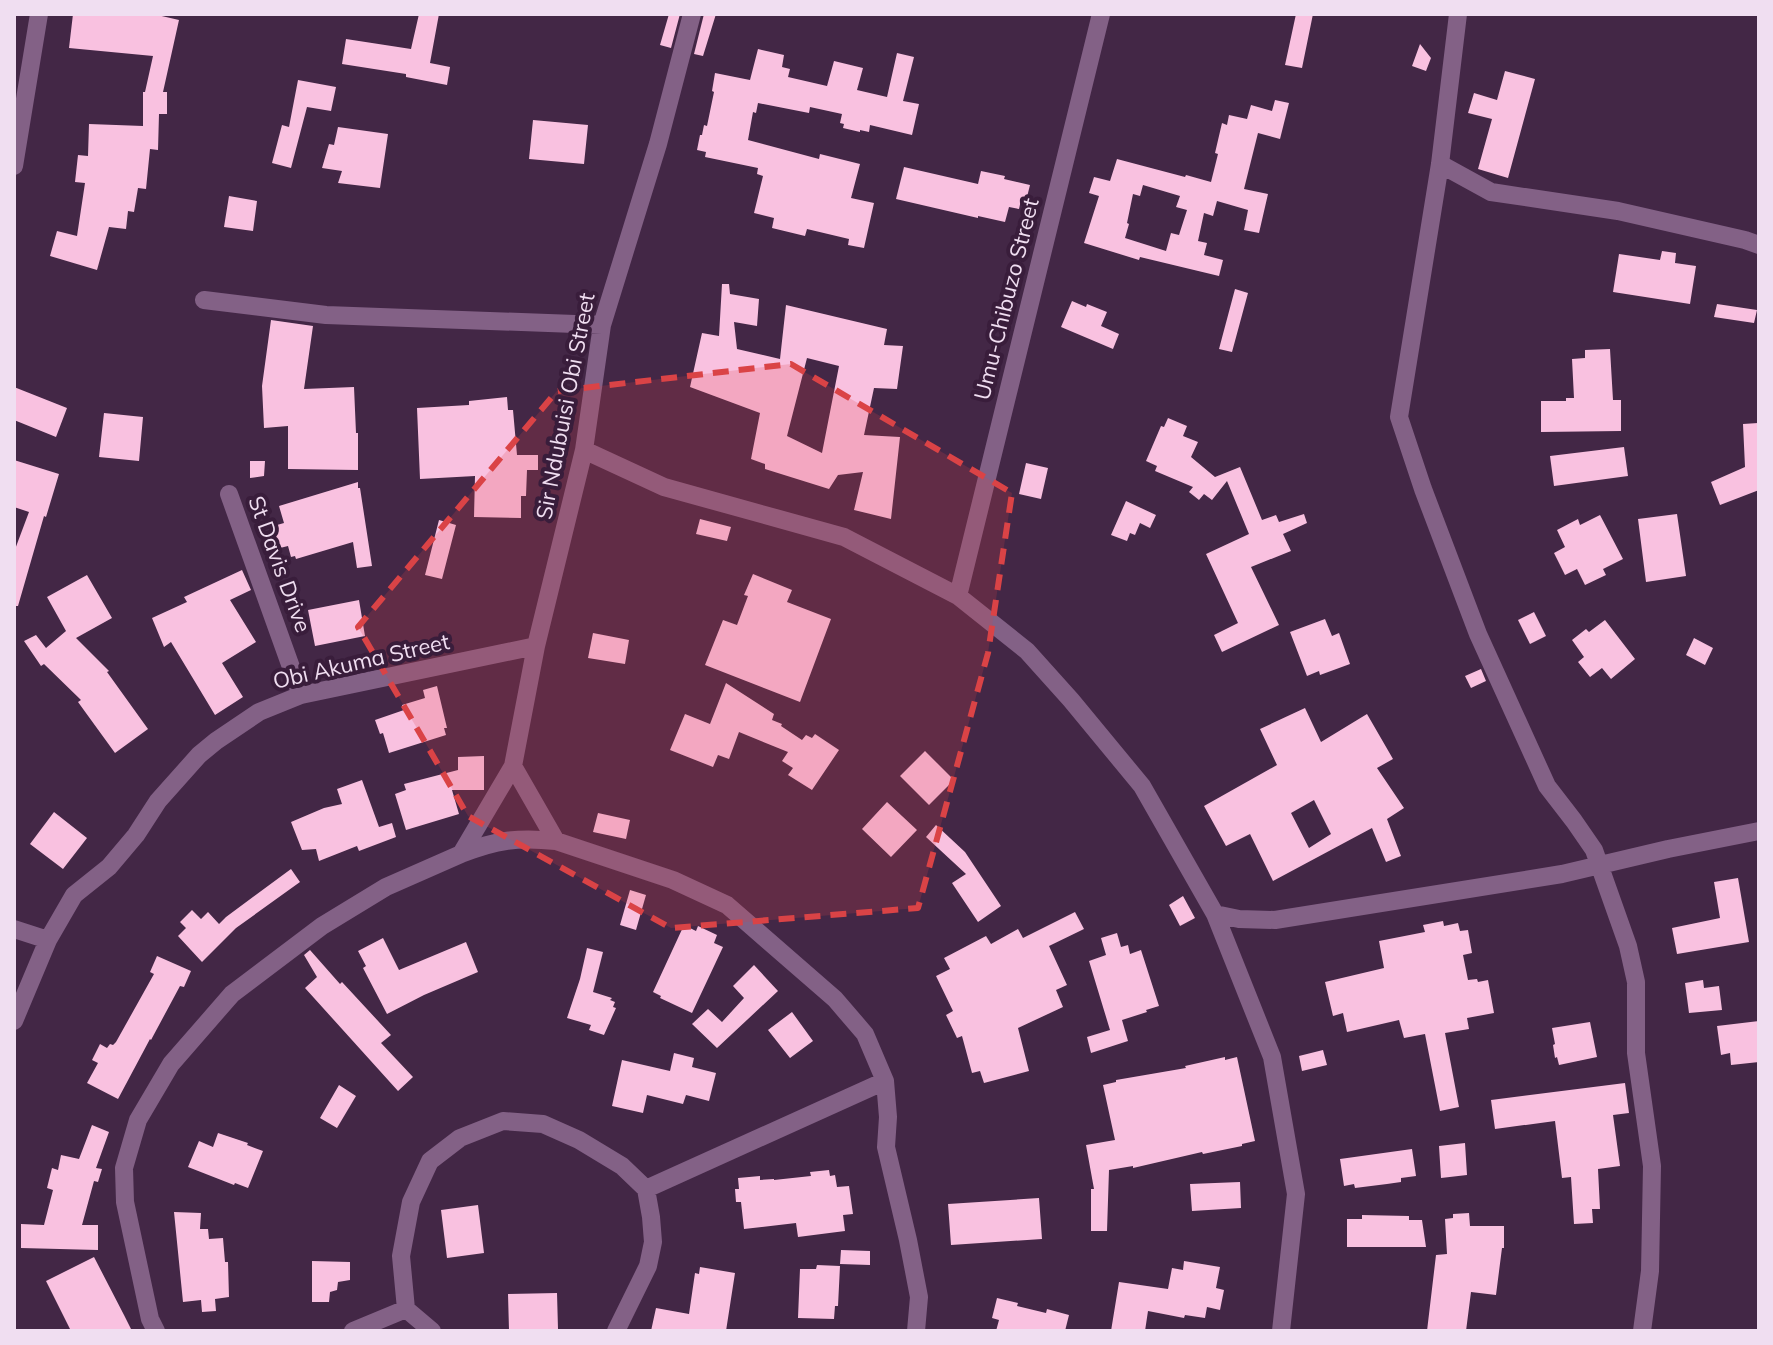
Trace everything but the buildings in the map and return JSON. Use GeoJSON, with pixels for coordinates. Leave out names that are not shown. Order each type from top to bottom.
{"type":"FeatureCollection","features":[{"type":"Feature","properties":{"kind":"street"},"geometry":{"type":"LineString","coordinates":[[14,166],[39,14]]}},
{"type":"Feature","properties":{"kind":"street","name":"Sir Ndubuisi Obi Street"},"geometry":{"type":"LineString","coordinates":[[461,854],[513,766],[536,646],[584,450],[602,325],[658,144],[692,14]]}},
{"type":"Feature","properties":{"kind":"street","name":"Umu-Chibuzo Street"},"geometry":{"type":"LineString","coordinates":[[958,596],[1101,14]]}},
{"type":"Feature","properties":{"kind":"street"},"geometry":{"type":"LineString","coordinates":[[1458,14],[1440,164],[1399,417],[1478,634],[1547,786],[1594,850],[1628,946],[1636,982],[1636,1053],[1652,1166],[1650,1271],[1642,1331]]}},
{"type":"Feature","properties":{"kind":"street"},"geometry":{"type":"LineString","coordinates":[[1440,164],[1491,192],[1618,211],[1759,245]]}},
{"type":"Feature","properties":{"kind":"street"},"geometry":{"type":"LineString","coordinates":[[204,300],[326,315],[602,325]]}},
{"type":"Feature","properties":{"kind":"street"},"geometry":{"type":"LineString","coordinates":[[584,450],[664,487],[844,537],[958,596],[1027,651],[1142,786],[1215,914],[1272,1057],[1296,1194],[1281,1331]]}},
{"type":"Feature","properties":{"kind":"street","name":"St Davis Drive"},"geometry":{"type":"LineString","coordinates":[[229,494],[301,695]]}},
{"type":"Feature","properties":{"kind":"street","name":"Obi Akuma Street"},"geometry":{"type":"LineString","coordinates":[[14,1021],[48,940],[74,895],[115,860],[158,801],[199,755],[259,712],[301,695],[536,646]]}},
{"type":"Feature","properties":{"kind":"street"},"geometry":{"type":"LineString","coordinates":[[513,766],[556,841]]}},
{"type":"Feature","properties":{"kind":"street"},"geometry":{"type":"LineString","coordinates":[[1215,914],[1239,919],[1275,920],[1562,874],[1759,831]]}},
{"type":"Feature","properties":{"kind":"street"},"geometry":{"type":"LineString","coordinates":[[156,1331],[150,1319],[131,1235],[125,1202],[124,1168],[138,1120],[171,1064],[232,994],[322,926],[386,887],[482,845],[531,838],[556,841],[673,880],[727,905],[835,999],[865,1034],[885,1081],[888,1117],[886,1147],[919,1297],[916,1331]]}},
{"type":"Feature","properties":{"kind":"street"},"geometry":{"type":"LineString","coordinates":[[14,929],[48,940]]}},
{"type":"Feature","properties":{"kind":"street"},"geometry":{"type":"LineString","coordinates":[[646,1189],[885,1081]]}},
{"type":"Feature","properties":{"kind":"street"},"geometry":{"type":"LineString","coordinates":[[432,1331],[406,1309],[401,1256],[411,1202],[430,1161],[460,1138],[503,1121],[543,1124],[579,1140],[622,1166],[646,1189],[653,1242],[648,1266],[616,1331]]}},
{"type":"Feature","properties":{"kind":"street"},"geometry":{"type":"LineString","coordinates":[[353,1331],[406,1309]]}},
{"type":"Feature","properties":{"kind":"highlighted area"},"geometry":{"type":"Polygon","coordinates":[[[791,364],[1012,493],[988,653],[918,908],[671,928],[468,816],[358,627],[557,391],[791,364]]]}}]}
